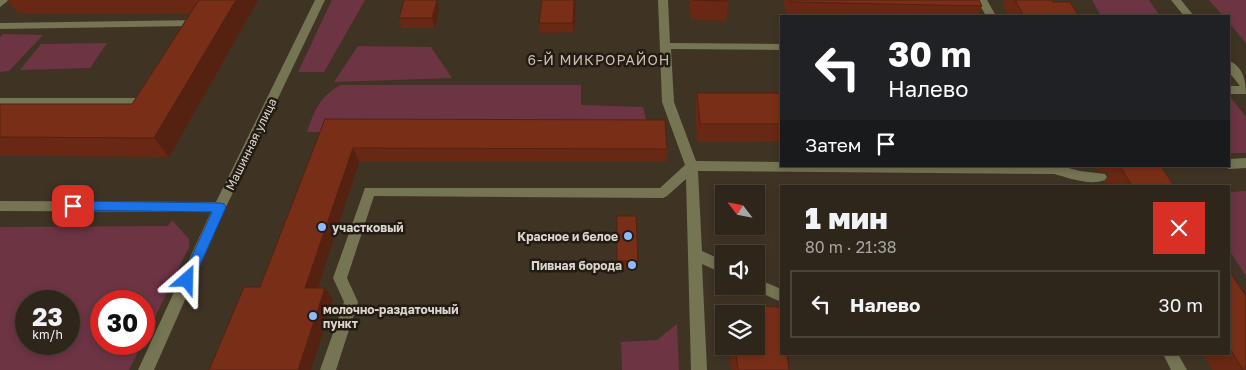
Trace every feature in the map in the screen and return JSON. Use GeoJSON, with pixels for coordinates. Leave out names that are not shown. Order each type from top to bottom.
{"type":"FeatureCollection","features":[{"type":"Feature","properties":{"kind":"street"},"geometry":{"type":"LineString","coordinates":[[0,4],[4,0]]}},
{"type":"Feature","properties":{"kind":"street","name":"Машинная улица"},"geometry":{"type":"LineString","coordinates":[[146,370],[220,207],[320,0]]}},
{"type":"Feature","properties":{"kind":"street"},"geometry":{"type":"LineString","coordinates":[[663,0],[668,102],[692,166],[699,370]]}},
{"type":"Feature","properties":{"kind":"street"},"geometry":{"type":"LineString","coordinates":[[982,0],[990,15]]}},
{"type":"Feature","properties":{"kind":"street"},"geometry":{"type":"LineString","coordinates":[[1176,0],[1189,15]]}},
{"type":"Feature","properties":{"kind":"street"},"geometry":{"type":"LineString","coordinates":[[0,26],[198,23],[192,31]]}},
{"type":"Feature","properties":{"kind":"street"},"geometry":{"type":"LineString","coordinates":[[665,46],[780,47]]}},
{"type":"Feature","properties":{"kind":"street"},"geometry":{"type":"LineString","coordinates":[[1230,66],[1246,86]]}},
{"type":"Feature","properties":{"kind":"street"},"geometry":{"type":"LineString","coordinates":[[0,102],[143,102],[154,86]]}},
{"type":"Feature","properties":{"kind":"street"},"geometry":{"type":"LineString","coordinates":[[1230,90],[1246,90]]}},
{"type":"Feature","properties":{"kind":"street"},"geometry":{"type":"LineString","coordinates":[[1230,164],[1246,163]]}},
{"type":"Feature","properties":{"kind":"street"},"geometry":{"type":"LineString","coordinates":[[328,370],[351,302],[340,278],[369,191],[663,193],[692,166],[780,166]]}},
{"type":"Feature","properties":{"kind":"street"},"geometry":{"type":"LineString","coordinates":[[876,167],[1060,168],[1083,181],[1101,177]]}},
{"type":"Feature","properties":{"kind":"street"},"geometry":{"type":"LineString","coordinates":[[0,206],[220,207]]}},
{"type":"Feature","properties":{"kind":"street"},"geometry":{"type":"LineString","coordinates":[[695,254],[715,264]]}},
{"type":"Feature","properties":{"kind":"street"},"geometry":{"type":"LineString","coordinates":[[765,288],[780,296]]}},
{"type":"Feature","properties":{"kind":"street"},"geometry":{"type":"LineString","coordinates":[[1171,355],[1179,370]]}},
{"type":"Feature","properties":{"kind":"shaded area"},"geometry":{"type":"Polygon","coordinates":[[[332,0],[365,0],[324,72],[298,72],[332,0]]]}},
{"type":"Feature","properties":{"kind":"shaded area"},"geometry":{"type":"Polygon","coordinates":[[[1092,0],[1149,0],[1159,15],[1100,15],[1092,0]]]}},
{"type":"Feature","properties":{"kind":"shaded area"},"geometry":{"type":"Polygon","coordinates":[[[1209,0],[1246,0],[1246,43],[1230,24],[1230,15],[1222,15],[1209,0]]]}},
{"type":"Feature","properties":{"kind":"shaded area"},"geometry":{"type":"Polygon","coordinates":[[[3,34],[43,35],[9,71],[0,72],[0,37],[3,34]]]}},
{"type":"Feature","properties":{"kind":"shaded area"},"geometry":{"type":"Polygon","coordinates":[[[107,43],[90,68],[20,70],[41,44],[107,43]]]}},
{"type":"Feature","properties":{"kind":"shaded area"},"geometry":{"type":"Polygon","coordinates":[[[358,46],[431,47],[452,78],[334,82],[358,46]]]}},
{"type":"Feature","properties":{"kind":"shaded area"},"geometry":{"type":"Polygon","coordinates":[[[340,85],[581,85],[581,105],[643,107],[650,134],[307,132],[322,100],[340,85]]]}},
{"type":"Feature","properties":{"kind":"shaded area"},"geometry":{"type":"Polygon","coordinates":[[[1230,98],[1246,117],[1246,153],[1230,153],[1230,98]]]}},
{"type":"Feature","properties":{"kind":"shaded area"},"geometry":{"type":"Polygon","coordinates":[[[1246,191],[1246,276],[1230,252],[1230,192],[1246,191]]]}},
{"type":"Feature","properties":{"kind":"shaded area"},"geometry":{"type":"Polygon","coordinates":[[[172,220],[189,239],[189,247],[155,317],[155,290],[90,290],[90,355],[136,355],[129,370],[0,370],[0,227],[168,226],[172,220]]]}},
{"type":"Feature","properties":{"kind":"shaded area"},"geometry":{"type":"Polygon","coordinates":[[[677,324],[679,370],[622,370],[621,342],[657,340],[677,324]]]}},
{"type":"Feature","properties":{"kind":"building"},"geometry":{"type":"Polygon","coordinates":[[[199,0],[236,0],[154,138],[0,137],[0,104],[132,104],[199,0]]]}},
{"type":"Feature","properties":{"kind":"building"},"geometry":{"type":"Polygon","coordinates":[[[404,0],[437,0],[432,18],[399,18],[404,0]]]}},
{"type":"Feature","properties":{"kind":"building"},"geometry":{"type":"Polygon","coordinates":[[[542,0],[574,0],[573,23],[539,23],[542,0]]]}},
{"type":"Feature","properties":{"kind":"building"},"geometry":{"type":"Polygon","coordinates":[[[693,0],[729,0],[729,1],[693,0]]]}},
{"type":"Feature","properties":{"kind":"building"},"geometry":{"type":"Polygon","coordinates":[[[791,0],[979,0],[982,6],[791,2],[791,0]]]}},
{"type":"Feature","properties":{"kind":"building"},"geometry":{"type":"Polygon","coordinates":[[[1015,0],[1070,2],[1078,15],[1023,15],[1015,0]]]}},
{"type":"Feature","properties":{"kind":"building"},"geometry":{"type":"Polygon","coordinates":[[[697,93],[780,93],[780,124],[700,124],[697,93]]]}},
{"type":"Feature","properties":{"kind":"building"},"geometry":{"type":"Polygon","coordinates":[[[325,119],[665,120],[667,149],[353,148],[305,288],[325,288],[298,370],[209,370],[244,287],[260,287],[325,119]]]}},
{"type":"Feature","properties":{"kind":"building"},"geometry":{"type":"Polygon","coordinates":[[[1121,167],[1162,167],[1173,185],[1131,185],[1121,167]]]}},
{"type":"Feature","properties":{"kind":"building"},"geometry":{"type":"Polygon","coordinates":[[[617,216],[636,216],[638,261],[617,261],[617,216]]]}},
{"type":"Feature","properties":{"kind":"building"},"geometry":{"type":"Polygon","coordinates":[[[1230,272],[1246,296],[1246,370],[1243,370],[1230,349],[1230,272]]]}},
{"type":"Feature","properties":{"kind":"building"},"geometry":{"type":"Polygon","coordinates":[[[765,306],[779,307],[780,355],[787,355],[789,370],[738,370],[736,355],[765,355],[765,306]]]}},
{"type":"Feature","properties":{"kind":"place","name":"участковый"},"geometry":{"type":"Point","coordinates":[322,227]}},
{"type":"Feature","properties":{"kind":"place","name":"Красное и белое"},"geometry":{"type":"Point","coordinates":[628,236]}},
{"type":"Feature","properties":{"kind":"place","name":"Пивная борода"},"geometry":{"type":"Point","coordinates":[632,265]}},
{"type":"Feature","properties":{"kind":"place","name":"молочно-раздаточный пункт"},"geometry":{"type":"Point","coordinates":[313,316]}},
{"type":"Feature","properties":{"kind":"district","name":"6-Й МИКРОРАЙОН"},"geometry":{"type":"Point","coordinates":[599,59]}},
{"type":"Feature","properties":{"kind":"route"},"geometry":{"type":"LineString","coordinates":[[73,206],[220,207],[187,280]]}}]}
